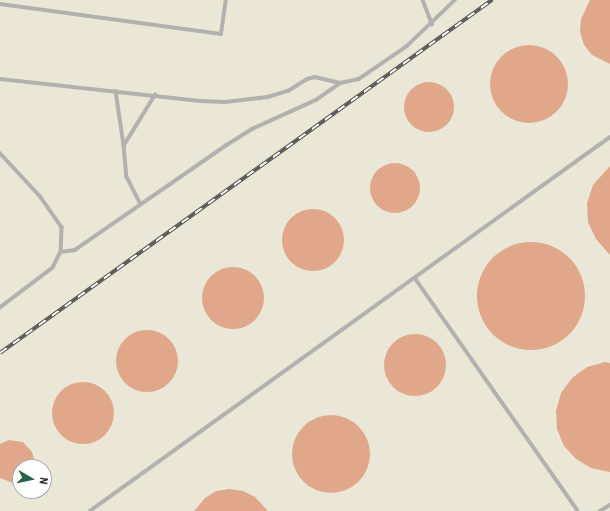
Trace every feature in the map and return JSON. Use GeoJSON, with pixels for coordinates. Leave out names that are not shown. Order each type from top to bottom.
{"type":"FeatureCollection","features":[{"type":"Feature","properties":{"kind":"lane"},"geometry":{"type":"LineString","coordinates":[[0,4],[221,34],[226,0]]}},
{"type":"Feature","properties":{"kind":"lane"},"geometry":{"type":"LineString","coordinates":[[424,0],[432,24]]}},
{"type":"Feature","properties":{"kind":"lane"},"geometry":{"type":"LineString","coordinates":[[61,252],[75,250],[225,146],[252,129],[316,100],[340,83],[359,79],[432,24],[455,0]]}},
{"type":"Feature","properties":{"kind":"lane"},"geometry":{"type":"LineString","coordinates":[[0,79],[200,101],[233,101],[282,93],[307,79],[315,77],[340,83]]}},
{"type":"Feature","properties":{"kind":"lane"},"geometry":{"type":"LineString","coordinates":[[116,91],[127,177],[141,204]]}},
{"type":"Feature","properties":{"kind":"lane"},"geometry":{"type":"LineString","coordinates":[[124,145],[155,96]]}},
{"type":"Feature","properties":{"kind":"lane"},"geometry":{"type":"LineString","coordinates":[[90,511],[610,137]]}},
{"type":"Feature","properties":{"kind":"lane"},"geometry":{"type":"LineString","coordinates":[[0,153],[40,196],[62,227],[61,252],[53,268],[0,308]]}},
{"type":"Feature","properties":{"kind":"lane"},"geometry":{"type":"LineString","coordinates":[[415,278],[578,511]]}},
{"type":"Feature","properties":{"kind":"lane"},"geometry":{"type":"LineString","coordinates":[[600,511],[610,505]]}},
{"type":"Feature","properties":{"kind":"shaded area"},"geometry":{"type":"Polygon","coordinates":[[[0,0],[610,0],[610,511],[0,511],[0,0]]]}},
{"type":"Feature","properties":{"kind":"building"},"geometry":{"type":"Polygon","coordinates":[[[590,0],[610,0],[610,64],[592,55],[584,45],[580,32],[581,19],[590,0]]]}},
{"type":"Feature","properties":{"kind":"building"},"geometry":{"type":"Polygon","coordinates":[[[521,45],[537,45],[551,51],[562,62],[568,76],[568,92],[562,106],[551,117],[537,123],[521,123],[507,117],[496,106],[490,92],[490,76],[496,62],[507,51],[521,45]]]}},
{"type":"Feature","properties":{"kind":"building"},"geometry":{"type":"Polygon","coordinates":[[[429,82],[439,84],[447,89],[452,97],[454,107],[452,117],[447,125],[439,130],[429,132],[419,130],[411,125],[406,117],[404,107],[406,97],[411,89],[419,84],[429,82]]]}},
{"type":"Feature","properties":{"kind":"building"},"geometry":{"type":"Polygon","coordinates":[[[395,163],[405,165],[413,170],[418,178],[420,188],[418,198],[413,206],[405,211],[395,213],[385,211],[377,206],[372,198],[370,188],[372,178],[377,170],[385,165],[395,163]]]}},
{"type":"Feature","properties":{"kind":"building"},"geometry":{"type":"Polygon","coordinates":[[[610,166],[610,255],[596,239],[588,222],[587,203],[593,185],[610,166]]]}},
{"type":"Feature","properties":{"kind":"building"},"geometry":{"type":"Polygon","coordinates":[[[307,209],[319,209],[335,218],[342,228],[344,240],[342,252],[335,262],[319,271],[307,271],[296,266],[287,257],[282,246],[282,234],[287,223],[296,214],[307,209]]]}},
{"type":"Feature","properties":{"kind":"building"},"geometry":{"type":"Polygon","coordinates":[[[531,242],[552,246],[569,258],[581,275],[585,296],[581,317],[569,334],[552,346],[531,350],[510,346],[493,334],[481,317],[477,296],[481,275],[493,258],[510,246],[531,242]]]}},
{"type":"Feature","properties":{"kind":"building"},"geometry":{"type":"Polygon","coordinates":[[[227,267],[239,267],[255,276],[262,286],[264,298],[262,310],[255,320],[239,329],[227,329],[216,324],[207,315],[202,304],[202,292],[207,281],[216,272],[227,267]]]}},
{"type":"Feature","properties":{"kind":"building"},"geometry":{"type":"Polygon","coordinates":[[[141,330],[153,330],[169,339],[176,349],[178,361],[176,373],[169,383],[153,392],[141,392],[130,387],[121,378],[116,367],[116,355],[121,344],[130,335],[141,330]]]}},
{"type":"Feature","properties":{"kind":"building"},"geometry":{"type":"Polygon","coordinates":[[[409,334],[421,334],[437,343],[444,353],[446,365],[444,377],[437,387],[421,396],[409,396],[398,391],[389,382],[384,371],[384,359],[389,348],[398,339],[409,334]]]}},
{"type":"Feature","properties":{"kind":"building"},"geometry":{"type":"Polygon","coordinates":[[[605,362],[610,363],[610,472],[591,468],[576,459],[564,446],[557,429],[556,411],[561,393],[572,378],[587,367],[605,362]]]}},
{"type":"Feature","properties":{"kind":"building"},"geometry":{"type":"Polygon","coordinates":[[[77,382],[89,382],[105,391],[112,401],[114,413],[112,425],[105,435],[89,444],[77,444],[66,439],[57,430],[52,419],[52,407],[57,396],[66,387],[77,382]]]}},
{"type":"Feature","properties":{"kind":"building"},"geometry":{"type":"Polygon","coordinates":[[[323,415],[339,415],[353,421],[364,432],[370,446],[370,462],[364,476],[353,487],[339,493],[323,493],[309,487],[298,476],[292,462],[292,446],[298,432],[309,421],[323,415]]]}},
{"type":"Feature","properties":{"kind":"building"},"geometry":{"type":"Polygon","coordinates":[[[9,440],[23,442],[32,452],[34,459],[12,459],[12,483],[0,478],[0,444],[9,440]]]}},
{"type":"Feature","properties":{"kind":"building"},"geometry":{"type":"Polygon","coordinates":[[[229,489],[243,491],[255,497],[268,511],[194,511],[205,498],[216,491],[229,489]]]}},
{"type":"Feature","properties":{"kind":"railway"},"geometry":{"type":"LineString","coordinates":[[0,353],[492,0]]}}]}
